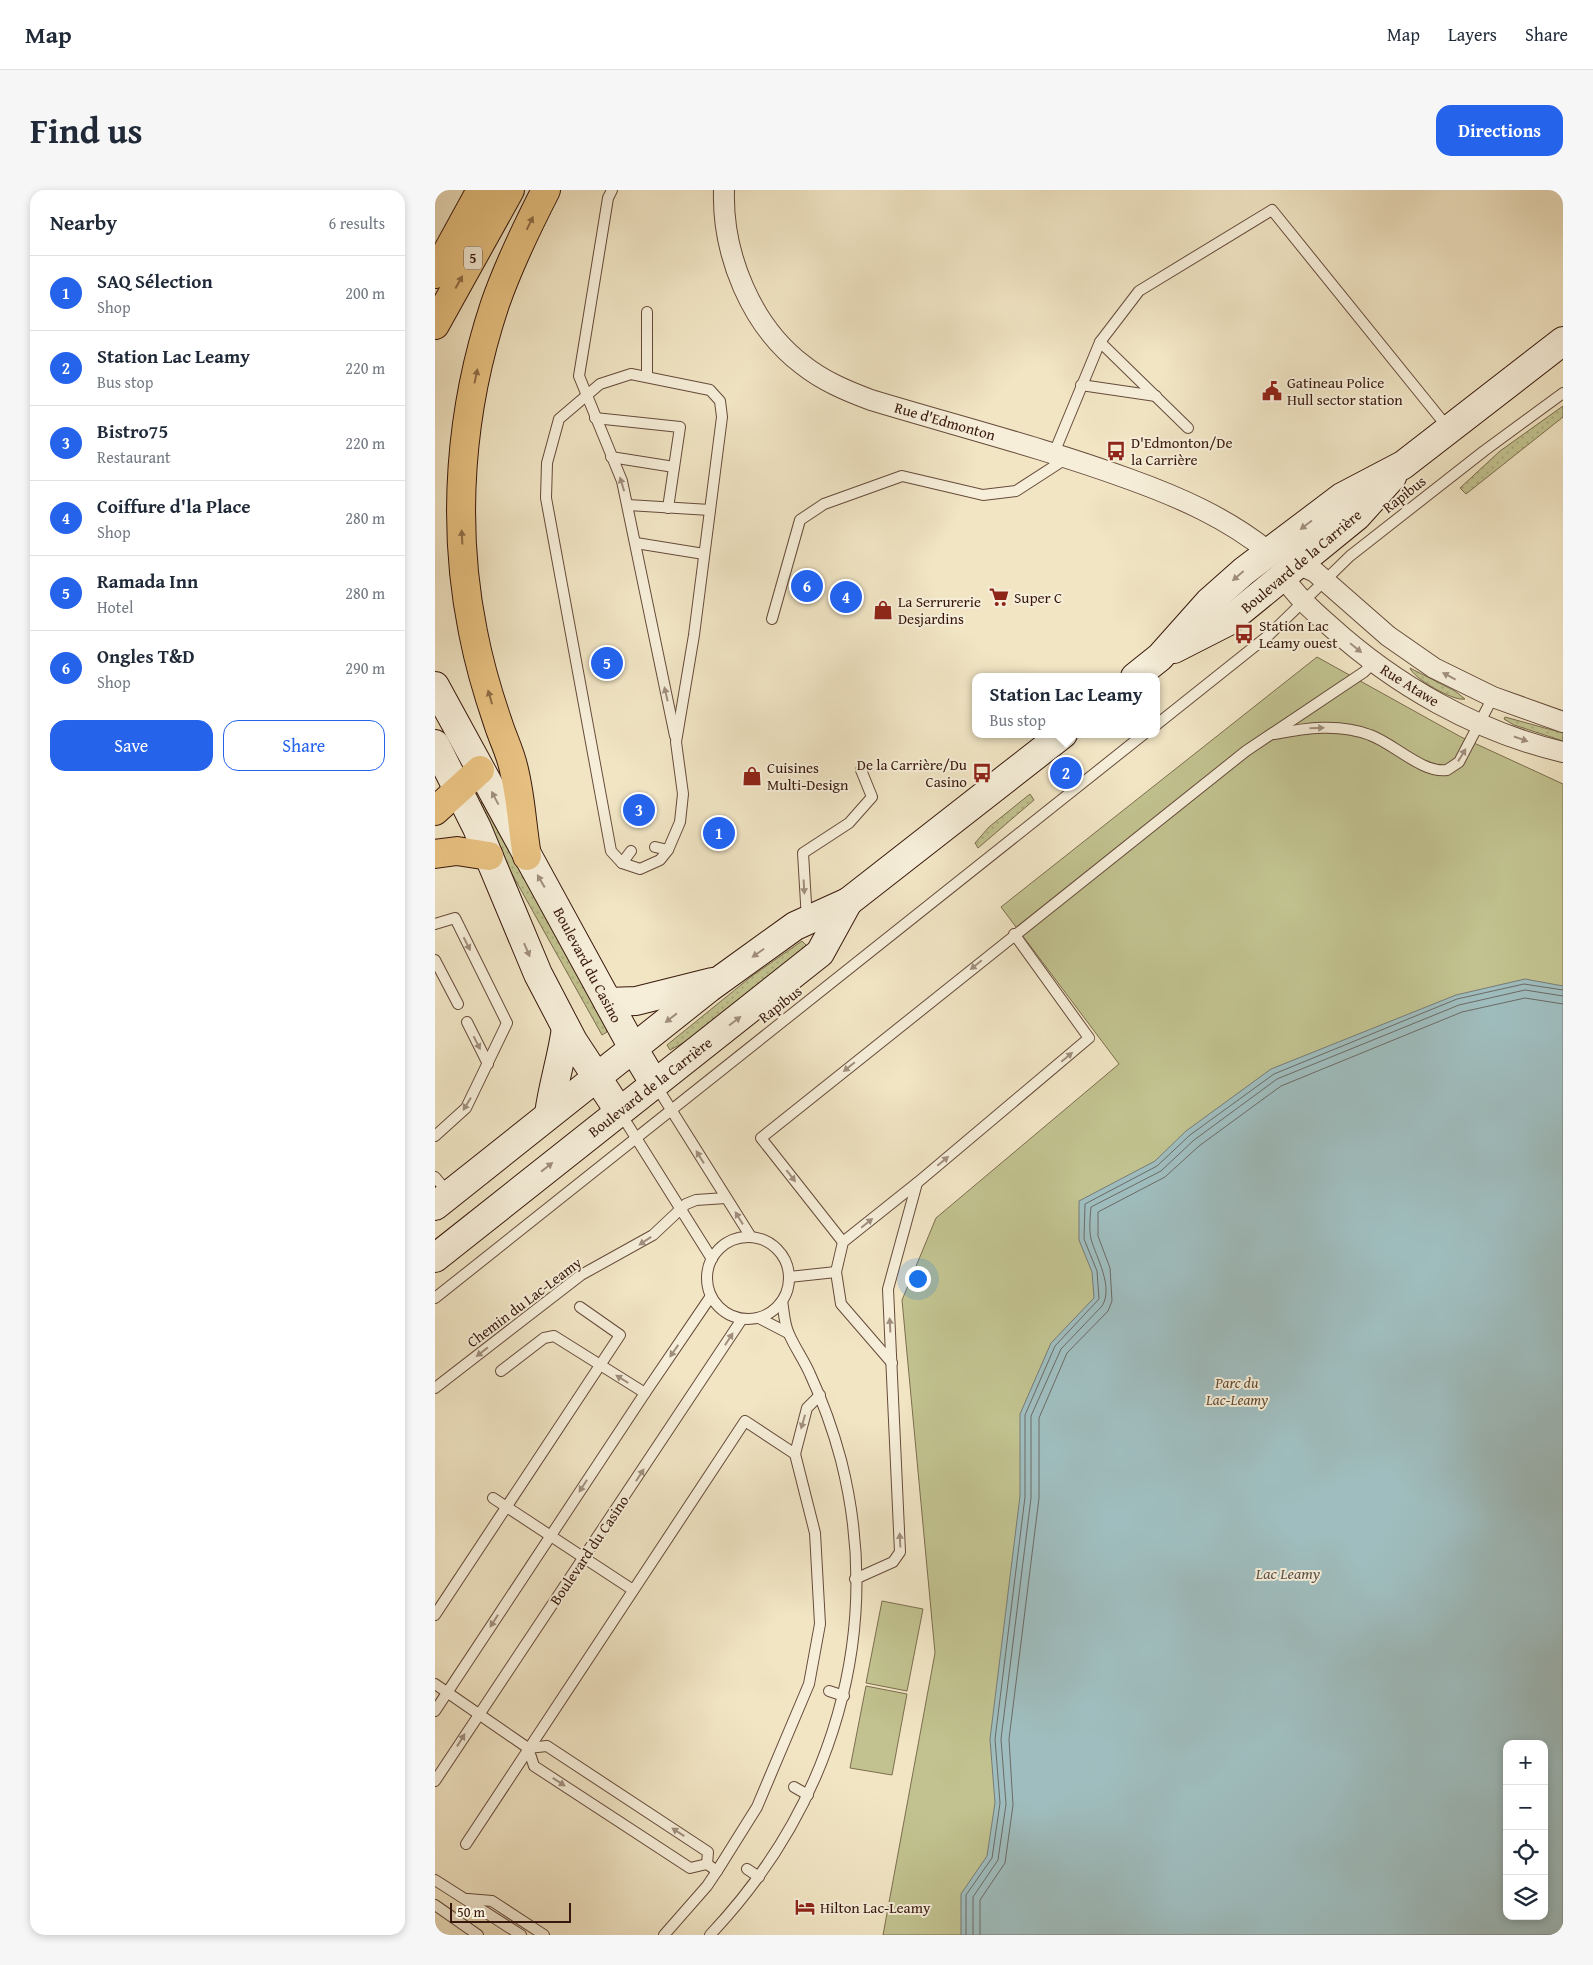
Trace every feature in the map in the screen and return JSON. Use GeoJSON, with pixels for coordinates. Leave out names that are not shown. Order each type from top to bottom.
{"type":"FeatureCollection","features":[{"type":"Feature","properties":{"kind":"highway","name":"5"},"geometry":{"type":"LineString","coordinates":[[435,274],[481,190]]}},
{"type":"Feature","properties":{"kind":"highway","name":"5"},"geometry":{"type":"LineString","coordinates":[[435,325],[510,190]]}},
{"type":"Feature","properties":{"kind":"highway"},"geometry":{"type":"LineString","coordinates":[[527,856],[514,769],[490,699],[471,624],[464,571],[461,502],[467,424],[481,353],[508,269],[546,190]]}},
{"type":"Feature","properties":{"kind":"highway"},"geometry":{"type":"LineString","coordinates":[[435,811],[481,770]]}},
{"type":"Feature","properties":{"kind":"highway"},"geometry":{"type":"LineString","coordinates":[[435,854],[457,851],[489,856]]}},
{"type":"Feature","properties":{"kind":"street","name":"Rue d'Edmonton"},"geometry":{"type":"LineString","coordinates":[[725,190],[727,236],[738,274],[747,294],[773,336],[804,366],[842,389],[871,400],[1061,455],[1188,502],[1235,528],[1269,552]]}},
{"type":"Feature","properties":{"kind":"street","name":"Boulevard de la Carrière"},"geometry":{"type":"LineString","coordinates":[[1160,657],[1227,622],[1357,516],[1403,465],[1563,341]]}},
{"type":"Feature","properties":{"kind":"street","name":"Boulevard de la Carrière"},"geometry":{"type":"LineString","coordinates":[[1140,673],[1160,657],[1209,602],[1269,552],[1342,497],[1403,465]]}},
{"type":"Feature","properties":{"kind":"street"},"geometry":{"type":"LineString","coordinates":[[1269,552],[1291,570]]}},
{"type":"Feature","properties":{"kind":"street","name":"Rue Atawe"},"geometry":{"type":"LineString","coordinates":[[1563,722],[1493,697],[1459,681],[1418,658],[1372,623],[1315,572],[1291,570],[1293,592],[1339,634],[1374,662],[1423,695],[1518,739],[1563,752]]}},
{"type":"Feature","properties":{"kind":"street","name":"Boulevard du Casino"},"geometry":{"type":"LineString","coordinates":[[435,686],[527,856],[654,1083]]}},
{"type":"Feature","properties":{"kind":"street","name":"Boulevard de la Carrière"},"geometry":{"type":"LineString","coordinates":[[440,1193],[549,1114],[722,979],[795,926],[848,902],[1058,738]]}},
{"type":"Feature","properties":{"kind":"street"},"geometry":{"type":"LineString","coordinates":[[435,744],[459,790],[489,856],[532,962],[566,1028],[619,1111]]}},
{"type":"Feature","properties":{"kind":"street","name":"Boulevard de la Carrière"},"geometry":{"type":"LineString","coordinates":[[435,1258],[820,953],[848,902]]}},
{"type":"Feature","properties":{"kind":"street"},"geometry":{"type":"LineString","coordinates":[[608,1002],[636,1001],[722,979]]}},
{"type":"Feature","properties":{"kind":"street"},"geometry":{"type":"LineString","coordinates":[[549,1114],[553,1085],[561,1062],[566,1028]]}},
{"type":"Feature","properties":{"kind":"lane"},"geometry":{"type":"LineString","coordinates":[[613,190],[607,198],[579,376],[587,394],[595,418],[622,481],[628,505],[676,742],[683,794],[680,822],[668,850],[660,860],[641,869],[622,864],[611,851],[546,498],[547,463],[559,419],[587,394],[600,384],[631,374],[710,390],[720,401],[722,416],[676,742]]}},
{"type":"Feature","properties":{"kind":"lane"},"geometry":{"type":"LineString","coordinates":[[772,619],[800,520],[824,504],[902,476],[983,495],[1016,491],[1061,455],[1081,385],[1101,342],[1139,291],[1272,210],[1449,429]]}},
{"type":"Feature","properties":{"kind":"lane"},"geometry":{"type":"LineString","coordinates":[[647,312],[647,376]]}},
{"type":"Feature","properties":{"kind":"lane"},"geometry":{"type":"LineString","coordinates":[[1101,342],[1188,428]]}},
{"type":"Feature","properties":{"kind":"lane"},"geometry":{"type":"LineString","coordinates":[[1081,385],[1155,396]]}},
{"type":"Feature","properties":{"kind":"lane","name":"Rapibus"},"geometry":{"type":"LineString","coordinates":[[1160,722],[1263,640],[1350,556],[1436,488],[1563,393]]}},
{"type":"Feature","properties":{"kind":"lane"},"geometry":{"type":"LineString","coordinates":[[595,418],[680,427],[668,508]]}},
{"type":"Feature","properties":{"kind":"lane"},"geometry":{"type":"LineString","coordinates":[[611,457],[674,467]]}},
{"type":"Feature","properties":{"kind":"lane"},"geometry":{"type":"LineString","coordinates":[[628,505],[710,510]]}},
{"type":"Feature","properties":{"kind":"lane"},"geometry":{"type":"LineString","coordinates":[[636,544],[704,554]]}},
{"type":"Feature","properties":{"kind":"lane"},"geometry":{"type":"LineString","coordinates":[[843,1242],[761,1138],[1014,934],[1268,735],[1364,672],[1374,662]]}},
{"type":"Feature","properties":{"kind":"lane"},"geometry":{"type":"LineString","coordinates":[[1268,735],[1307,728],[1353,729],[1372,735],[1432,769],[1441,771],[1454,767],[1459,762],[1493,697]]}},
{"type":"Feature","properties":{"kind":"lane","name":"Rapibus"},"geometry":{"type":"LineString","coordinates":[[435,1298],[1139,738]]}},
{"type":"Feature","properties":{"kind":"lane"},"geometry":{"type":"LineString","coordinates":[[807,921],[803,853],[849,823],[872,798],[861,770]]}},
{"type":"Feature","properties":{"kind":"lane"},"geometry":{"type":"LineString","coordinates":[[655,847],[668,850]]}},
{"type":"Feature","properties":{"kind":"lane"},"geometry":{"type":"LineString","coordinates":[[622,864],[631,851]]}},
{"type":"Feature","properties":{"kind":"lane"},"geometry":{"type":"LineString","coordinates":[[435,924],[455,918],[507,1023],[466,1108],[435,1136]]}},
{"type":"Feature","properties":{"kind":"lane"},"geometry":{"type":"LineString","coordinates":[[892,1363],[841,1304],[836,1272],[843,1242],[917,1183],[1089,1038],[1014,934]]}},
{"type":"Feature","properties":{"kind":"lane"},"geometry":{"type":"LineString","coordinates":[[435,960],[458,1004]]}},
{"type":"Feature","properties":{"kind":"lane"},"geometry":{"type":"LineString","coordinates":[[467,1022],[488,1064]]}},
{"type":"Feature","properties":{"kind":"lane","name":"Boulevard du Casino"},"geometry":{"type":"LineString","coordinates":[[654,1083],[751,1238]]}},
{"type":"Feature","properties":{"kind":"lane"},"geometry":{"type":"LineString","coordinates":[[619,1111],[712,1259]]}},
{"type":"Feature","properties":{"kind":"lane"},"geometry":{"type":"LineString","coordinates":[[855,1579],[893,1562],[900,1552],[888,1289],[917,1183]]}},
{"type":"Feature","properties":{"kind":"lane"},"geometry":{"type":"LineString","coordinates":[[680,1208],[696,1200],[726,1198]]}},
{"type":"Feature","properties":{"kind":"lane","name":"Chemin du Lac-Leamy"},"geometry":{"type":"LineString","coordinates":[[435,1388],[574,1280],[653,1235],[680,1208]]}},
{"type":"Feature","properties":{"kind":"lane"},"geometry":{"type":"LineString","coordinates":[[739,1238],[751,1238],[763,1240],[781,1254],[789,1277],[787,1289],[782,1300],[768,1314],[759,1318],[742,1319],[724,1312],[711,1296],[707,1284],[707,1271],[712,1259],[728,1242],[739,1238]]}},
{"type":"Feature","properties":{"kind":"lane"},"geometry":{"type":"LineString","coordinates":[[789,1277],[836,1272]]}},
{"type":"Feature","properties":{"kind":"lane"},"geometry":{"type":"LineString","coordinates":[[435,1711],[711,1296]]}},
{"type":"Feature","properties":{"kind":"lane"},"geometry":{"type":"LineString","coordinates":[[710,1935],[759,1877],[808,1795],[823,1760],[844,1696],[853,1632],[855,1579],[847,1493],[841,1460],[820,1396],[788,1333],[782,1300]]}},
{"type":"Feature","properties":{"kind":"lane"},"geometry":{"type":"LineString","coordinates":[[435,1615],[509,1507],[620,1336],[580,1307]]}},
{"type":"Feature","properties":{"kind":"lane"},"geometry":{"type":"LineString","coordinates":[[759,1318],[788,1333]]}},
{"type":"Feature","properties":{"kind":"lane","name":"Boulevard du Casino"},"geometry":{"type":"LineString","coordinates":[[435,1782],[478,1713],[585,1558],[742,1319]]}},
{"type":"Feature","properties":{"kind":"lane"},"geometry":{"type":"LineString","coordinates":[[501,1371],[544,1338],[551,1336],[560,1338],[645,1393]]}},
{"type":"Feature","properties":{"kind":"lane"},"geometry":{"type":"LineString","coordinates":[[664,1935],[707,1886],[757,1807],[809,1684],[820,1624],[815,1542],[795,1454],[807,1408],[820,1396]]}},
{"type":"Feature","properties":{"kind":"lane"},"geometry":{"type":"LineString","coordinates":[[466,1844],[745,1421],[795,1454]]}},
{"type":"Feature","properties":{"kind":"lane"},"geometry":{"type":"LineString","coordinates":[[493,1498],[633,1590]]}},
{"type":"Feature","properties":{"kind":"lane"},"geometry":{"type":"LineString","coordinates":[[435,1684],[528,1748],[534,1766],[690,1868],[707,1864],[717,1870]]}},
{"type":"Feature","properties":{"kind":"lane"},"geometry":{"type":"LineString","coordinates":[[829,1691],[844,1696]]}},
{"type":"Feature","properties":{"kind":"lane"},"geometry":{"type":"LineString","coordinates":[[528,1748],[547,1746],[708,1852],[707,1864]]}},
{"type":"Feature","properties":{"kind":"lane"},"geometry":{"type":"LineString","coordinates":[[794,1787],[808,1795]]}},
{"type":"Feature","properties":{"kind":"lane"},"geometry":{"type":"LineString","coordinates":[[747,1869],[759,1877]]}},
{"type":"Feature","properties":{"kind":"lane"},"geometry":{"type":"LineString","coordinates":[[435,1880],[521,1935]]}},
{"type":"Feature","properties":{"kind":"lane"},"geometry":{"type":"LineString","coordinates":[[465,1899],[491,1901],[544,1935]]}},
{"type":"Feature","properties":{"kind":"lane"},"geometry":{"type":"LineString","coordinates":[[435,1905],[478,1935]]}},
{"type":"Feature","properties":{"kind":"green space"},"geometry":{"type":"Polygon","coordinates":[[[1563,406],[1563,417],[1466,494],[1460,488],[1500,451],[1563,406]]]}},
{"type":"Feature","properties":{"kind":"green space","name":"Lac Leamy"},"geometry":{"type":"Polygon","coordinates":[[[1317,657],[1461,737],[1563,784],[1563,1935],[883,1935],[935,1653],[902,1300],[936,1218],[1119,1064],[1001,907],[1317,657]]]}},
{"type":"Feature","properties":{"kind":"green space"},"geometry":{"type":"Polygon","coordinates":[[[1410,668],[1455,691],[1465,699],[1452,697],[1426,683],[1410,668]]]}},
{"type":"Feature","properties":{"kind":"green space"},"geometry":{"type":"Polygon","coordinates":[[[1505,717],[1563,733],[1563,741],[1514,725],[1504,719],[1505,717]]]}},
{"type":"Feature","properties":{"kind":"green space"},"geometry":{"type":"Polygon","coordinates":[[[1030,794],[1034,800],[978,848],[975,843],[989,827],[1030,794]]]}},
{"type":"Feature","properties":{"kind":"green space"},"geometry":{"type":"Polygon","coordinates":[[[482,802],[605,1022],[607,1032],[602,1035],[507,865],[479,804],[482,802]]]}},
{"type":"Feature","properties":{"kind":"green space"},"geometry":{"type":"Polygon","coordinates":[[[802,941],[806,945],[800,953],[694,1037],[670,1050],[667,1045],[752,976],[802,941]]]}},
{"type":"Feature","properties":{"kind":"green space"},"geometry":{"type":"Polygon","coordinates":[[[882,1601],[923,1609],[907,1691],[866,1683],[882,1601]]]}},
{"type":"Feature","properties":{"kind":"green space"},"geometry":{"type":"Polygon","coordinates":[[[866,1686],[907,1694],[892,1775],[850,1768],[866,1686]]]}},
{"type":"Feature","properties":{"kind":"water","name":"Lac Leamy"},"geometry":{"type":"Polygon","coordinates":[[[1525,979],[1563,986],[1563,1935],[961,1935],[961,1894],[987,1856],[995,1803],[990,1739],[1020,1496],[1020,1414],[1051,1343],[1094,1298],[1092,1272],[1079,1240],[1079,1201],[1155,1161],[1186,1131],[1271,1069],[1456,995],[1525,979]]]}},
{"type":"Feature","properties":{"kind":"place","name":"Gatineau Police Hull sector station"},"geometry":{"type":"Point","coordinates":[1272,391]}},
{"type":"Feature","properties":{"kind":"place","name":"D'Edmonton/De la Carrière"},"geometry":{"type":"Point","coordinates":[1116,451]}},
{"type":"Feature","properties":{"kind":"place","name":"Ongles T&D"},"geometry":{"type":"Point","coordinates":[807,586]}},
{"type":"Feature","properties":{"kind":"place","name":"Coiffure d'la Place"},"geometry":{"type":"Point","coordinates":[846,597]}},
{"type":"Feature","properties":{"kind":"place","name":"Super C"},"geometry":{"type":"Point","coordinates":[999,597]}},
{"type":"Feature","properties":{"kind":"place","name":"La Serrurerie Desjardins"},"geometry":{"type":"Point","coordinates":[883,610]}},
{"type":"Feature","properties":{"kind":"place","name":"Station Lac Leamy ouest"},"geometry":{"type":"Point","coordinates":[1244,634]}},
{"type":"Feature","properties":{"kind":"place","name":"Ramada Inn"},"geometry":{"type":"Point","coordinates":[607,663]}},
{"type":"Feature","properties":{"kind":"place","name":"De la Carrière/Du Casino"},"geometry":{"type":"Point","coordinates":[982,773]}},
{"type":"Feature","properties":{"kind":"place","name":"Station Lac Leamy"},"geometry":{"type":"Point","coordinates":[1066,773]}},
{"type":"Feature","properties":{"kind":"place","name":"Cuisines Multi-Design"},"geometry":{"type":"Point","coordinates":[752,776]}},
{"type":"Feature","properties":{"kind":"place","name":"Bistro75"},"geometry":{"type":"Point","coordinates":[639,810]}},
{"type":"Feature","properties":{"kind":"place","name":"SAQ Sélection"},"geometry":{"type":"Point","coordinates":[719,833]}},
{"type":"Feature","properties":{"kind":"place","name":"Hilton Lac-Leamy"},"geometry":{"type":"Point","coordinates":[805,1907]}},
{"type":"Feature","properties":{"kind":"park label","name":"Parc du Lac-Leamy"},"geometry":{"type":"Point","coordinates":[1237,1390]}}]}
